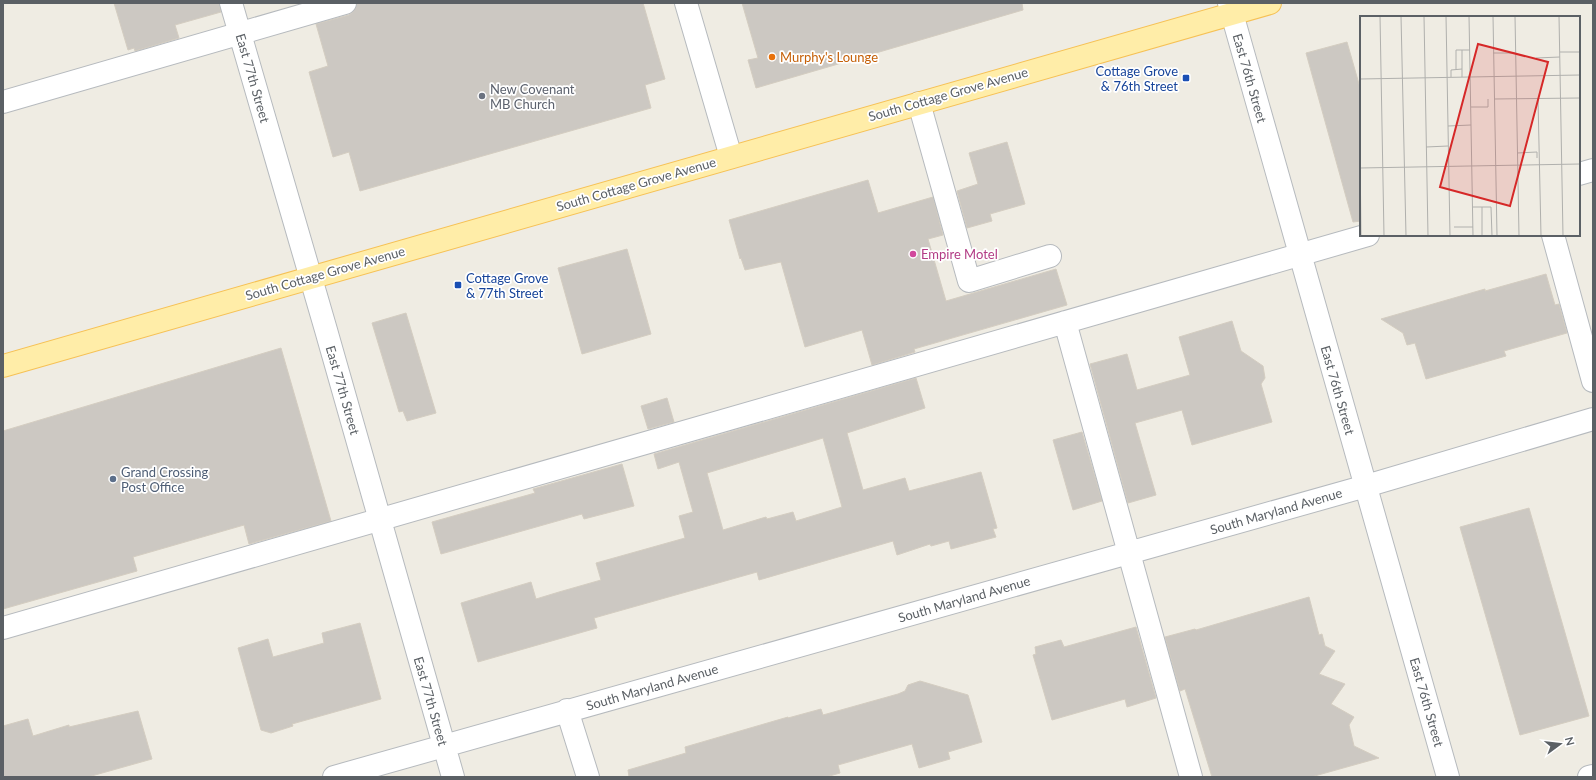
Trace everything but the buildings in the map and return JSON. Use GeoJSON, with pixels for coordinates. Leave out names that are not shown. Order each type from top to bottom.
{"type":"FeatureCollection","features":[{"type":"Feature","properties":{"kind":"main road","name":"South Cottage Grove Avenue"},"geometry":{"type":"LineString","coordinates":[[3,366],[919,103],[1231,9],[1270,3]]}},
{"type":"Feature","properties":{"kind":"street","name":"East 77th Street"},"geometry":{"type":"LineString","coordinates":[[231,3],[311,277],[453,777]]}},
{"type":"Feature","properties":{"kind":"street"},"geometry":{"type":"LineString","coordinates":[[3,102],[345,3]]}},
{"type":"Feature","properties":{"kind":"street"},"geometry":{"type":"LineString","coordinates":[[686,3],[731,157]]}},
{"type":"Feature","properties":{"kind":"street","name":"East 76th Street"},"geometry":{"type":"LineString","coordinates":[[1231,9],[1448,777]]}},
{"type":"Feature","properties":{"kind":"street"},"geometry":{"type":"LineString","coordinates":[[919,103],[969,281],[1050,256]]}},
{"type":"Feature","properties":{"kind":"street"},"geometry":{"type":"LineString","coordinates":[[1580,174],[1593,170]]}},
{"type":"Feature","properties":{"kind":"street"},"geometry":{"type":"LineString","coordinates":[[3,628],[1365,236]]}},
{"type":"Feature","properties":{"kind":"street"},"geometry":{"type":"LineString","coordinates":[[1553,236],[1593,381]]}},
{"type":"Feature","properties":{"kind":"street"},"geometry":{"type":"LineString","coordinates":[[1065,322],[1191,777]]}},
{"type":"Feature","properties":{"kind":"street","name":"South Maryland Avenue"},"geometry":{"type":"LineString","coordinates":[[334,777],[567,710],[1366,486],[1593,419]]}},
{"type":"Feature","properties":{"kind":"street"},"geometry":{"type":"LineString","coordinates":[[567,710],[588,777]]}},
{"type":"Feature","properties":{"kind":"street"},"geometry":{"type":"LineString","coordinates":[[1589,777],[1593,776]]}},
{"type":"Feature","properties":{"kind":"place","name":"Murphy's Lounge"},"geometry":{"type":"Point","coordinates":[772,57]}},
{"type":"Feature","properties":{"kind":"place","name":"Cottage Grove & 76th Street"},"geometry":{"type":"Point","coordinates":[1186,78]}},
{"type":"Feature","properties":{"kind":"place","name":"New Covenant MB Church"},"geometry":{"type":"Point","coordinates":[482,96]}},
{"type":"Feature","properties":{"kind":"place","name":"Empire Motel"},"geometry":{"type":"Point","coordinates":[913,254]}},
{"type":"Feature","properties":{"kind":"place","name":"Cottage Grove & 77th Street"},"geometry":{"type":"Point","coordinates":[458,285]}},
{"type":"Feature","properties":{"kind":"place","name":"Grand Crossing Post Office"},"geometry":{"type":"Point","coordinates":[113,479]}}]}
